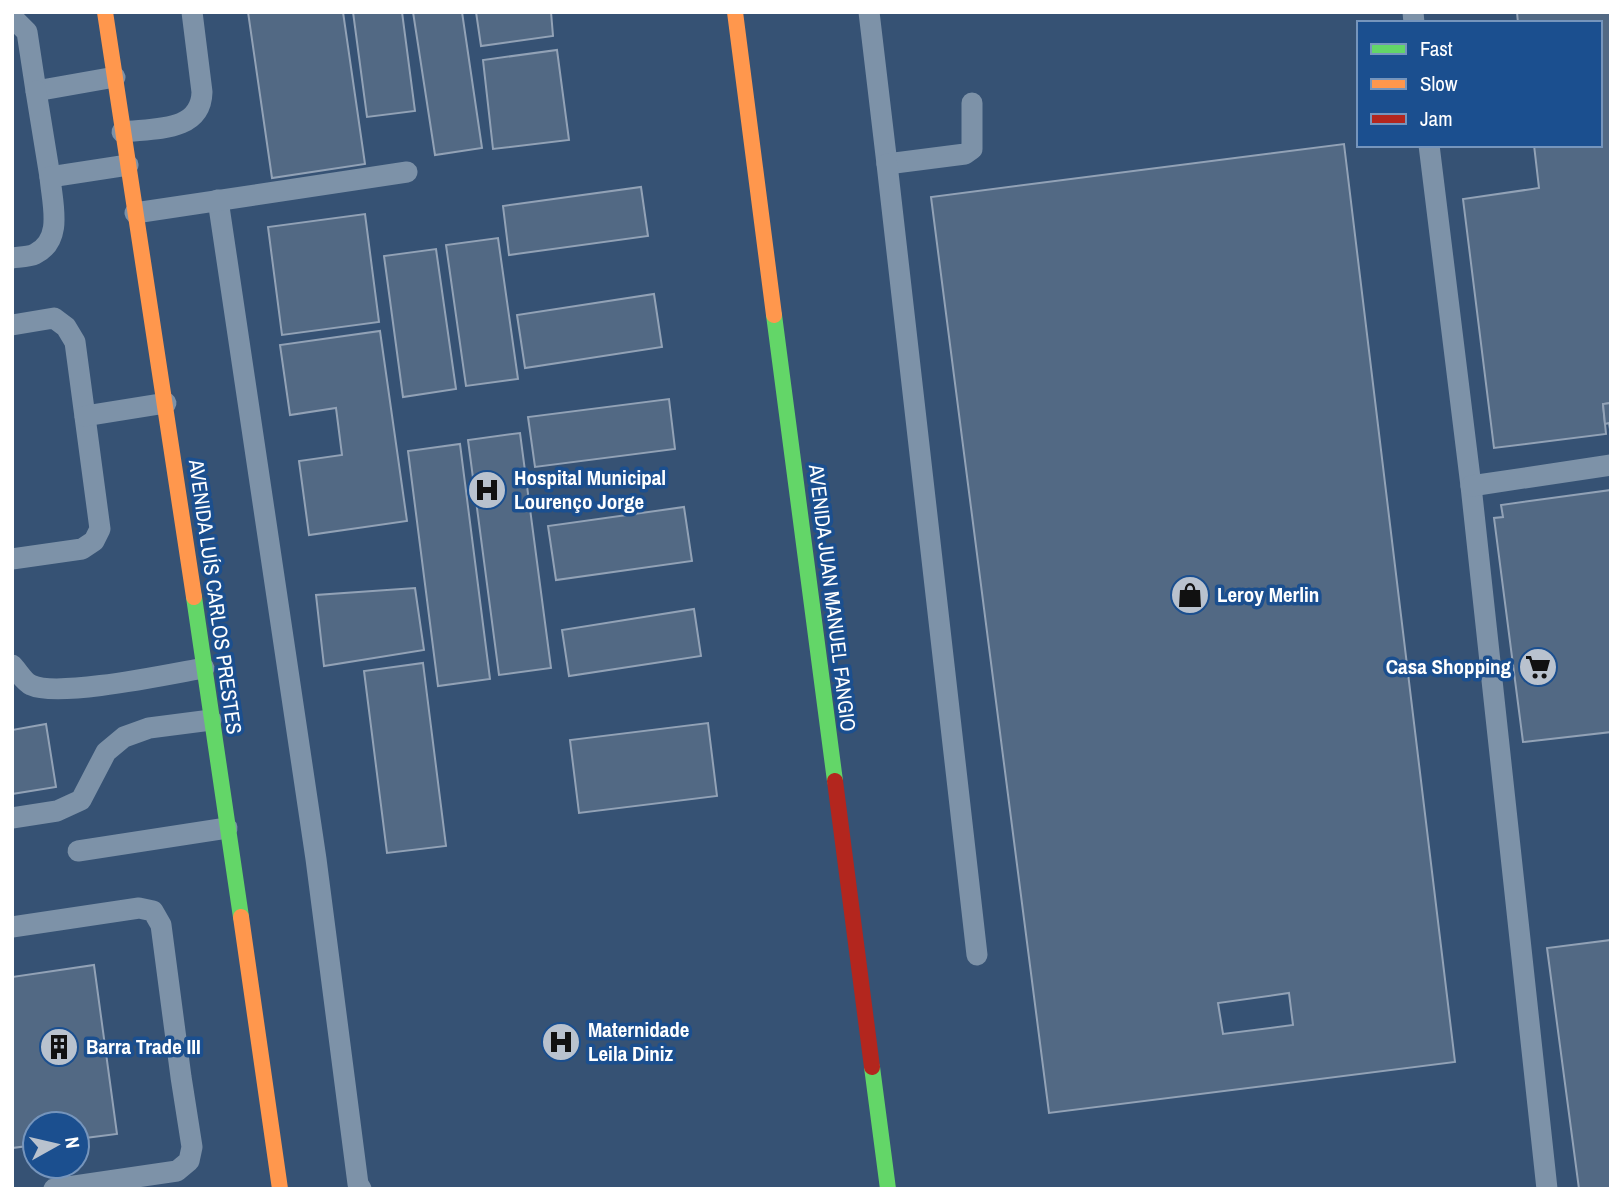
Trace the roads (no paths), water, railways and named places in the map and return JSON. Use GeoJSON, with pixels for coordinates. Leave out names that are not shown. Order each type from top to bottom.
{"type":"FeatureCollection","features":[{"type":"Feature","properties":{"kind":"street","name":"AVENIDA LUÍS CARLOS PRESTES"},"geometry":{"type":"LineString","coordinates":[[105,12],[166,403],[280,1189]]}},
{"type":"Feature","properties":{"kind":"street","name":"AVENIDA JUAN MANUEL FANGIO"},"geometry":{"type":"LineString","coordinates":[[736,12],[888,1189]]}},
{"type":"Feature","properties":{"kind":"lane"},"geometry":{"type":"LineString","coordinates":[[122,132],[178,125],[197,114],[202,103],[202,92],[192,12]]}},
{"type":"Feature","properties":{"kind":"lane"},"geometry":{"type":"LineString","coordinates":[[869,12],[977,955]]}},
{"type":"Feature","properties":{"kind":"lane"},"geometry":{"type":"LineString","coordinates":[[12,17],[27,32],[50,177],[55,227],[48,244],[34,255],[12,258]]}},
{"type":"Feature","properties":{"kind":"lane"},"geometry":{"type":"LineString","coordinates":[[36,91],[115,77]]}},
{"type":"Feature","properties":{"kind":"lane"},"geometry":{"type":"LineString","coordinates":[[887,164],[965,154],[972,149],[972,103]]}},
{"type":"Feature","properties":{"kind":"lane"},"geometry":{"type":"LineString","coordinates":[[1429,147],[1471,486],[1547,1189]]}},
{"type":"Feature","properties":{"kind":"lane"},"geometry":{"type":"LineString","coordinates":[[50,177],[128,165]]}},
{"type":"Feature","properties":{"kind":"lane"},"geometry":{"type":"LineString","coordinates":[[135,213],[407,172]]}},
{"type":"Feature","properties":{"kind":"lane"},"geometry":{"type":"LineString","coordinates":[[218,200],[316,859],[358,1184],[361,1189]]}},
{"type":"Feature","properties":{"kind":"lane"},"geometry":{"type":"LineString","coordinates":[[12,325],[54,318],[66,327],[75,342],[100,529],[94,541],[82,549],[12,559]]}},
{"type":"Feature","properties":{"kind":"lane"},"geometry":{"type":"LineString","coordinates":[[85,416],[166,403]]}},
{"type":"Feature","properties":{"kind":"lane"},"geometry":{"type":"LineString","coordinates":[[1471,486],[1611,465]]}},
{"type":"Feature","properties":{"kind":"lane"},"geometry":{"type":"LineString","coordinates":[[12,666],[30,685],[53,691],[204,668]]}},
{"type":"Feature","properties":{"kind":"lane"},"geometry":{"type":"LineString","coordinates":[[12,818],[57,811],[81,800],[106,752],[124,737],[149,728],[211,720]]}},
{"type":"Feature","properties":{"kind":"lane"},"geometry":{"type":"LineString","coordinates":[[78,852],[227,828]]}},
{"type":"Feature","properties":{"kind":"lane"},"geometry":{"type":"LineString","coordinates":[[12,927],[139,908],[153,911],[161,925],[192,1147],[189,1161],[177,1171],[54,1189]]}},
{"type":"Feature","properties":{"kind":"place","name":"Hospital Municipal Lourenço Jorge"},"geometry":{"type":"Point","coordinates":[487,490]}},
{"type":"Feature","properties":{"kind":"place","name":"Leroy Merlin"},"geometry":{"type":"Point","coordinates":[1190,595]}},
{"type":"Feature","properties":{"kind":"place","name":"Casa Shopping"},"geometry":{"type":"Point","coordinates":[1538,667]}},
{"type":"Feature","properties":{"kind":"place","name":"Maternidade Leila Diniz"},"geometry":{"type":"Point","coordinates":[561,1042]}},
{"type":"Feature","properties":{"kind":"place","name":"Barra Trade III"},"geometry":{"type":"Point","coordinates":[59,1047]}}]}
